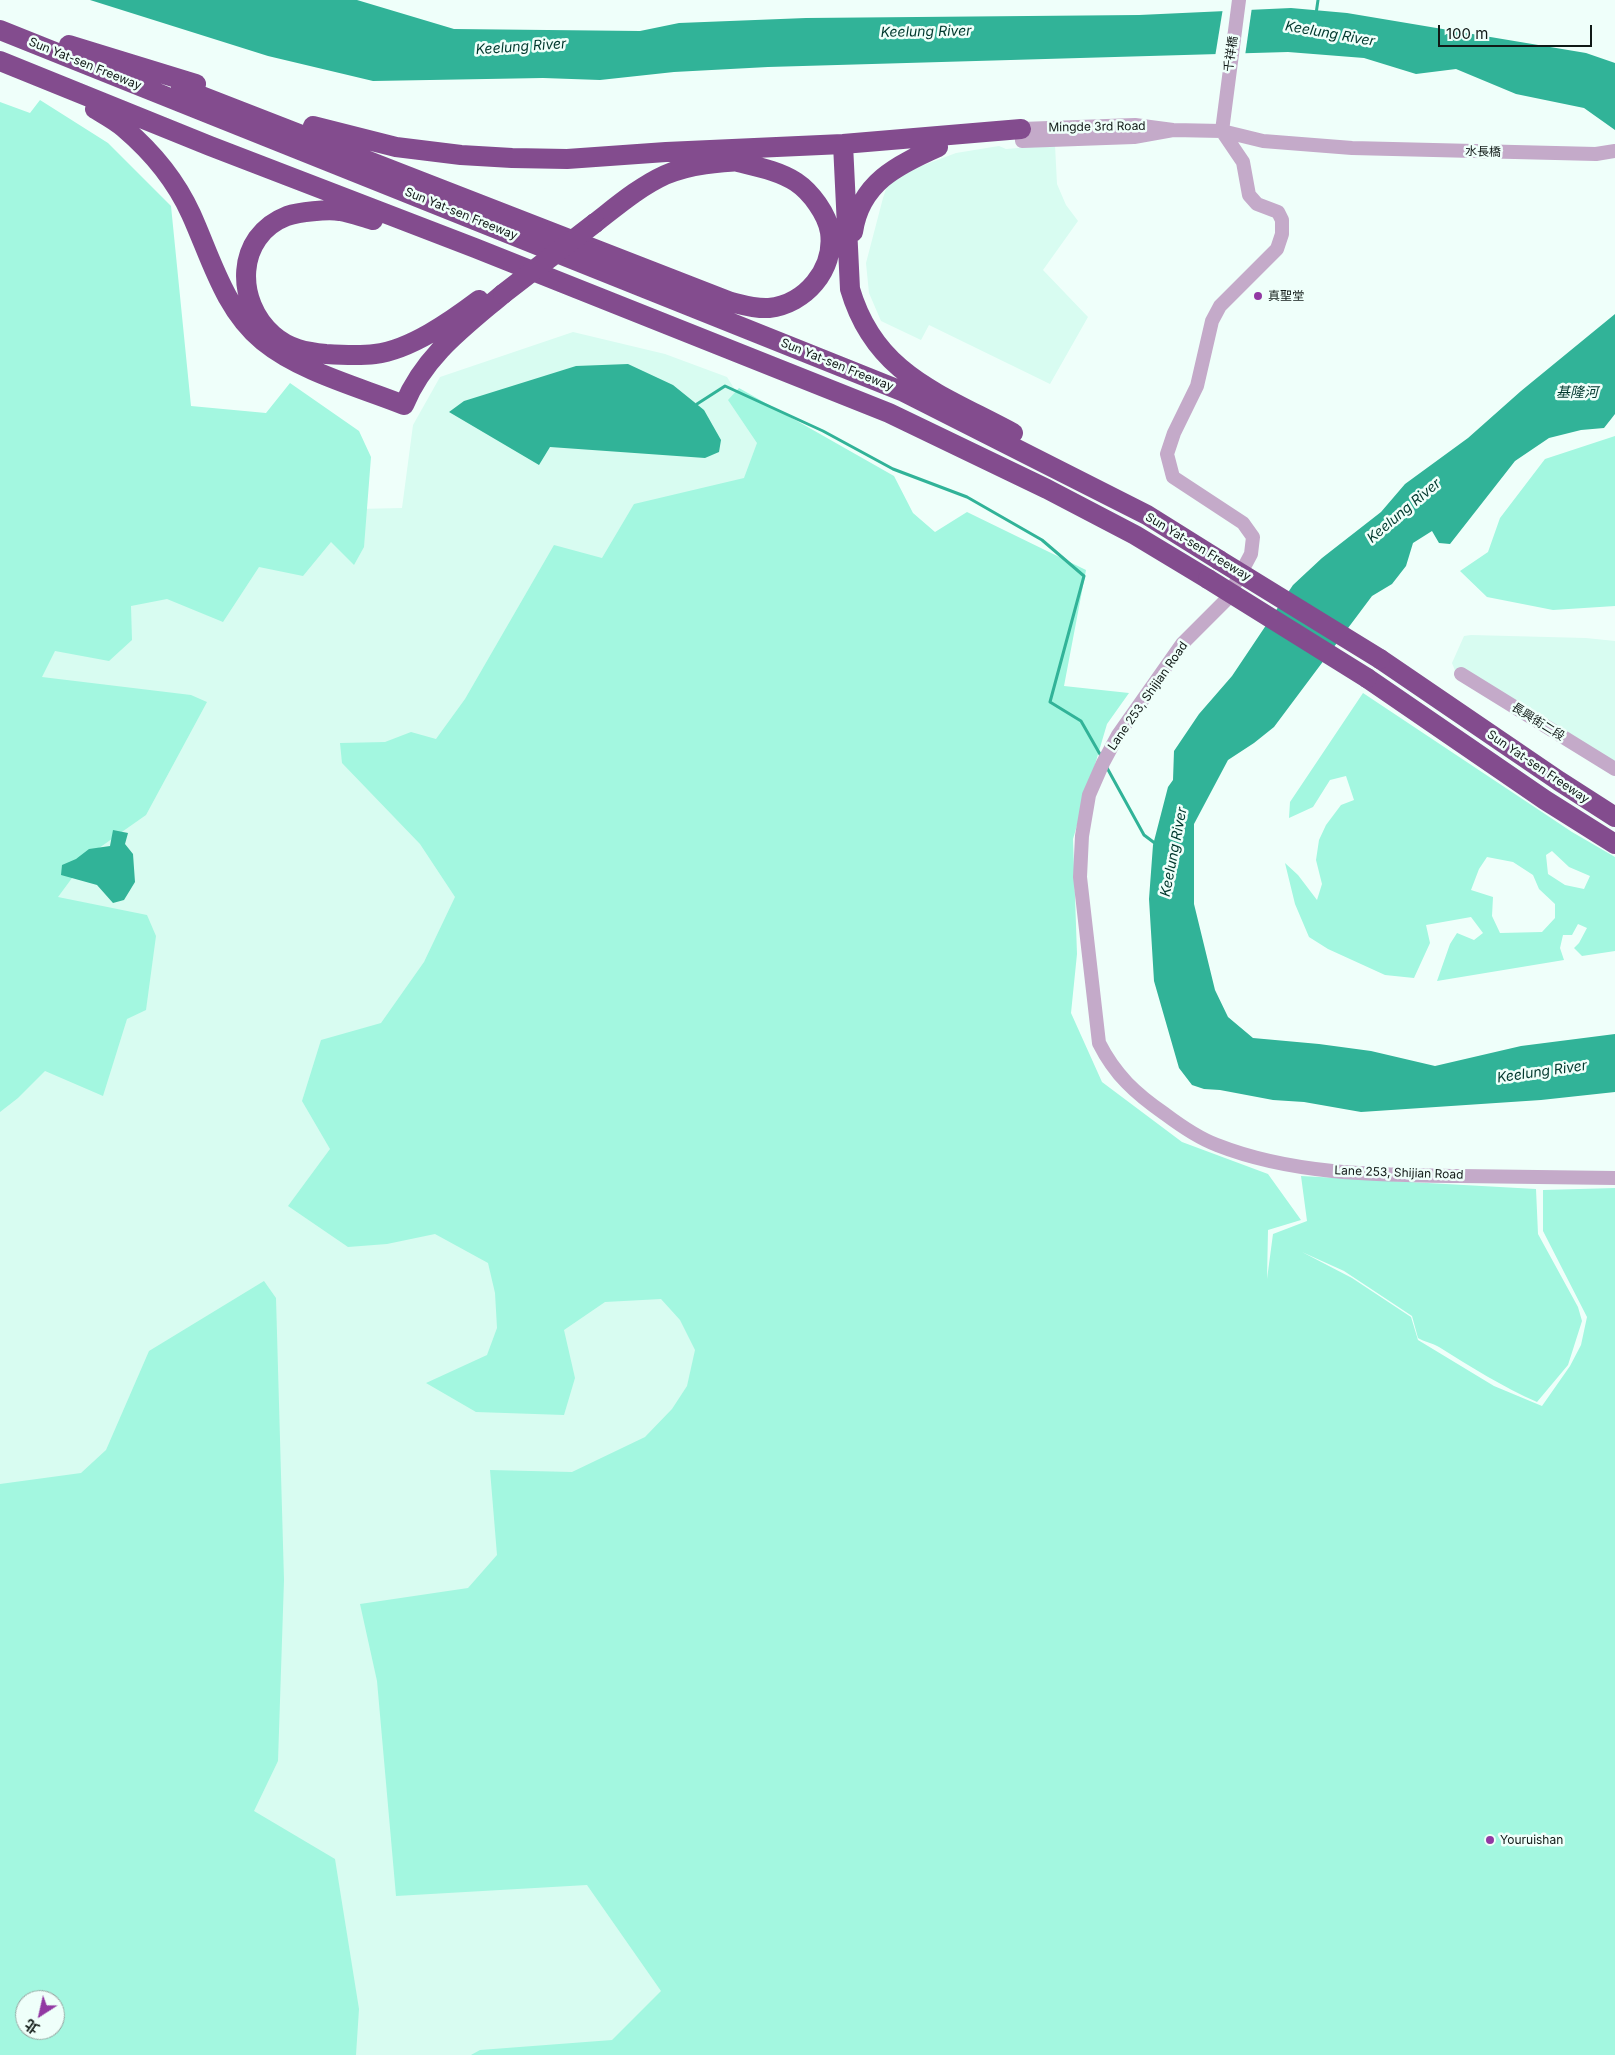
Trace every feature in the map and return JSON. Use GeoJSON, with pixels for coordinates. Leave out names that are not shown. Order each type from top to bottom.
{"type":"FeatureCollection","features":[{"type":"Feature","properties":{"kind":"highway"},"geometry":{"type":"LineString","coordinates":[[0,18],[69,45],[731,302],[749,307],[767,308],[793,301],[809,291],[826,263],[830,232],[824,216],[813,199],[797,183],[738,155],[558,158],[461,155],[396,147],[272,114],[198,85],[69,45]]}},
{"type":"Feature","properties":{"kind":"highway","name":"Sun Yat-sen Freeway"},"geometry":{"type":"LineString","coordinates":[[0,30],[904,392],[1147,515],[1380,659],[1559,782],[1615,817]]}},
{"type":"Feature","properties":{"kind":"highway","name":"Sun Yat-sen Freeway"},"geometry":{"type":"LineString","coordinates":[[0,61],[210,146],[475,248],[889,413],[1047,489],[1118,526],[1367,678],[1545,800],[1615,844]]}},
{"type":"Feature","properties":{"kind":"highway"},"geometry":{"type":"LineString","coordinates":[[0,67],[91,107],[123,127],[148,150],[168,176],[190,212],[228,298],[263,341],[308,368],[404,405],[418,377],[435,355],[500,290],[592,219],[626,186],[663,165],[684,158],[938,147],[1021,135]]}},
{"type":"Feature","properties":{"kind":"highway"},"geometry":{"type":"LineString","coordinates":[[843,150],[1021,135]]}},
{"type":"Feature","properties":{"kind":"highway"},"geometry":{"type":"LineString","coordinates":[[849,257],[854,224],[861,205],[873,188],[889,172],[904,162],[938,147]]}},
{"type":"Feature","properties":{"kind":"highway"},"geometry":{"type":"LineString","coordinates":[[843,150],[850,289],[857,311],[868,332],[900,370],[928,388],[1062,460],[1147,515]]}},
{"type":"Feature","properties":{"kind":"highway"},"geometry":{"type":"LineString","coordinates":[[475,248],[438,244],[382,223],[339,211],[288,216],[269,226],[258,237],[249,252],[245,268],[247,288],[255,313],[273,335],[302,351],[345,355],[376,354],[402,347],[500,290]]}},
{"type":"Feature","properties":{"kind":"street","name":"千祥橋"},"geometry":{"type":"LineString","coordinates":[[1222,131],[1239,0]]}},
{"type":"Feature","properties":{"kind":"street","name":"Mingde 3rd Road"},"geometry":{"type":"LineString","coordinates":[[1021,135],[1135,125],[1173,130],[1222,131],[1263,141],[1352,148]]}},
{"type":"Feature","properties":{"kind":"street","name":"Lane 253, Shijian Road"},"geometry":{"type":"LineString","coordinates":[[1222,131],[1243,162],[1250,195],[1257,204],[1278,212],[1282,220],[1282,234],[1277,249],[1220,306],[1212,321],[1197,386],[1174,434],[1167,454],[1173,477],[1243,524],[1253,536],[1251,554],[1227,599],[1182,644],[1118,735],[1089,795],[1082,836],[1080,878],[1099,1043],[1109,1063],[1140,1097],[1215,1145],[1255,1158],[1318,1170],[1386,1176],[1615,1178]]}},
{"type":"Feature","properties":{"kind":"street","name":"水長橋"},"geometry":{"type":"LineString","coordinates":[[1352,148],[1553,154],[1596,154],[1615,151]]}},
{"type":"Feature","properties":{"kind":"street","name":"長興街二段"},"geometry":{"type":"LineString","coordinates":[[1461,674],[1615,769]]}},
{"type":"Feature","properties":{"kind":"shaded area"},"geometry":{"type":"Polygon","coordinates":[[[40,100],[108,143],[171,206],[191,406],[266,413],[290,383],[359,431],[371,457],[364,547],[354,565],[331,542],[303,576],[259,567],[223,622],[167,599],[131,606],[132,640],[109,661],[55,651],[42,677],[191,695],[207,702],[146,815],[89,855],[58,897],[147,915],[156,936],[146,1010],[127,1019],[103,1096],[45,1071],[18,1098],[0,1112],[0,102],[30,113],[40,100]]]}},
{"type":"Feature","properties":{"kind":"shaded area"},"geometry":{"type":"Polygon","coordinates":[[[1055,145],[1057,184],[1066,205],[1078,221],[1043,270],[1088,317],[1050,384],[929,325],[921,340],[881,321],[869,293],[866,263],[883,198],[886,189],[893,181],[908,171],[956,153],[999,146],[1006,149],[1055,145]]]}},
{"type":"Feature","properties":{"kind":"shaded area"},"geometry":{"type":"Polygon","coordinates":[[[0,249],[222,512],[402,508],[413,425],[440,377],[573,332],[665,354],[727,377],[864,594],[758,1390],[772,2055],[270,2055],[0,1525],[0,249]]]}},
{"type":"Feature","properties":{"kind":"shaded area"},"geometry":{"type":"Polygon","coordinates":[[[739,388],[894,476],[913,513],[935,532],[967,512],[1086,570],[1064,686],[1129,693],[1107,724],[1073,839],[1077,954],[1071,1013],[1102,1082],[1182,1142],[1268,1174],[1301,1220],[1268,1230],[1267,1279],[1273,1234],[1307,1221],[1301,1176],[1536,1189],[1538,1234],[1578,1307],[1582,1321],[1568,1365],[1537,1402],[1499,1383],[1437,1346],[1418,1338],[1412,1316],[1344,1271],[1302,1252],[1352,1278],[1411,1317],[1418,1340],[1494,1386],[1542,1406],[1570,1366],[1581,1345],[1587,1317],[1543,1231],[1543,1190],[1615,1188],[1615,2055],[471,2055],[480,2050],[612,2040],[661,1991],[587,1885],[396,1896],[377,1681],[360,1604],[468,1588],[497,1555],[490,1470],[572,1472],[645,1437],[672,1409],[687,1386],[695,1350],[680,1320],[661,1299],[605,1302],[564,1330],[575,1378],[564,1415],[476,1412],[426,1383],[487,1355],[497,1328],[495,1293],[488,1263],[435,1234],[387,1244],[348,1247],[288,1206],[330,1149],[302,1101],[321,1040],[381,1023],[424,962],[455,897],[420,844],[342,763],[340,743],[385,742],[411,732],[436,739],[465,699],[554,545],[602,558],[634,504],[744,478],[757,443],[728,400],[739,388]]]}},
{"type":"Feature","properties":{"kind":"shaded area"},"geometry":{"type":"Polygon","coordinates":[[[1615,436],[1615,606],[1553,610],[1487,597],[1460,571],[1488,552],[1500,518],[1545,459],[1615,436]]]}},
{"type":"Feature","properties":{"kind":"shaded area"},"geometry":{"type":"Polygon","coordinates":[[[1464,636],[1586,638],[1615,641],[1615,769],[1458,678],[1452,663],[1464,636]]]}},
{"type":"Feature","properties":{"kind":"shaded area"},"geometry":{"type":"Polygon","coordinates":[[[1363,693],[1572,832],[1615,857],[1615,951],[1582,956],[1574,948],[1587,928],[1578,924],[1572,935],[1563,935],[1560,948],[1564,960],[1437,981],[1450,944],[1457,933],[1474,940],[1483,933],[1471,917],[1426,925],[1430,943],[1414,978],[1385,975],[1328,949],[1309,937],[1295,904],[1285,863],[1298,875],[1317,900],[1322,884],[1316,860],[1319,840],[1326,825],[1341,805],[1354,800],[1346,776],[1330,780],[1313,807],[1289,818],[1290,802],[1363,693]],[[1552,851],[1546,855],[1548,874],[1565,885],[1584,889],[1590,876],[1569,867],[1552,851]],[[1487,857],[1479,869],[1471,890],[1493,897],[1492,916],[1500,933],[1542,932],[1555,918],[1555,904],[1539,889],[1533,875],[1513,862],[1487,857]]]}},
{"type":"Feature","properties":{"kind":"shaded area"},"geometry":{"type":"Polygon","coordinates":[[[264,1281],[276,1298],[284,1580],[278,1761],[254,1811],[335,1859],[359,2009],[356,2055],[0,2055],[0,1484],[81,1473],[106,1450],[149,1351],[264,1281]]]}},
{"type":"Feature","properties":{"kind":"water","name":"Keelung River"},"geometry":{"type":"Polygon","coordinates":[[[90,0],[357,0],[454,29],[640,31],[679,23],[806,18],[1139,15],[1291,8],[1347,13],[1586,53],[1615,63],[1615,130],[1584,108],[1516,94],[1456,69],[1416,74],[1364,58],[1288,52],[768,67],[674,72],[600,80],[543,78],[373,81],[268,56],[90,0]]]}},
{"type":"Feature","properties":{"kind":"water","name":"基隆河"},"geometry":{"type":"Polygon","coordinates":[[[1615,314],[1615,414],[1604,428],[1581,430],[1549,438],[1515,461],[1450,544],[1439,543],[1432,531],[1413,543],[1406,566],[1392,584],[1372,596],[1274,727],[1228,760],[1194,824],[1194,904],[1215,990],[1228,1017],[1253,1038],[1371,1051],[1435,1066],[1521,1046],[1615,1034],[1615,1092],[1541,1100],[1361,1112],[1304,1102],[1273,1100],[1220,1090],[1204,1089],[1192,1085],[1179,1068],[1154,981],[1149,899],[1153,845],[1168,787],[1173,780],[1174,751],[1199,714],[1232,676],[1293,585],[1322,558],[1381,512],[1405,484],[1468,438],[1521,391],[1615,314]]]}},
{"type":"Feature","properties":{"kind":"water"},"geometry":{"type":"Polygon","coordinates":[[[628,364],[673,385],[704,410],[721,440],[719,452],[705,458],[550,447],[539,465],[449,412],[464,401],[576,366],[628,364]]]}},
{"type":"Feature","properties":{"kind":"water"},"geometry":{"type":"Polygon","coordinates":[[[113,830],[128,833],[125,844],[133,854],[135,882],[124,900],[113,903],[97,885],[61,875],[62,865],[76,859],[89,849],[110,846],[113,830]]]}},
{"type":"Feature","properties":{"kind":"pier"},"geometry":{"type":"Polygon","coordinates":[[[1252,7],[1245,56],[1215,57],[1223,8],[1252,7]]]}},
{"type":"Feature","properties":{"kind":"waterway"},"geometry":{"type":"LineString","coordinates":[[1316,14],[1318,0]]}},
{"type":"Feature","properties":{"kind":"waterway"},"geometry":{"type":"LineString","coordinates":[[697,404],[725,386],[823,431],[893,469],[967,497],[1042,540],[1084,576],[1050,702],[1081,721],[1101,756]]}},
{"type":"Feature","properties":{"kind":"waterway"},"geometry":{"type":"LineString","coordinates":[[1106,766],[1144,835],[1156,844]]}},
{"type":"Feature","properties":{"kind":"place","name":"真聖堂"},"geometry":{"type":"Point","coordinates":[1258,296]}},
{"type":"Feature","properties":{"kind":"place","name":"Youruishan"},"geometry":{"type":"Point","coordinates":[1490,1840]}}]}
